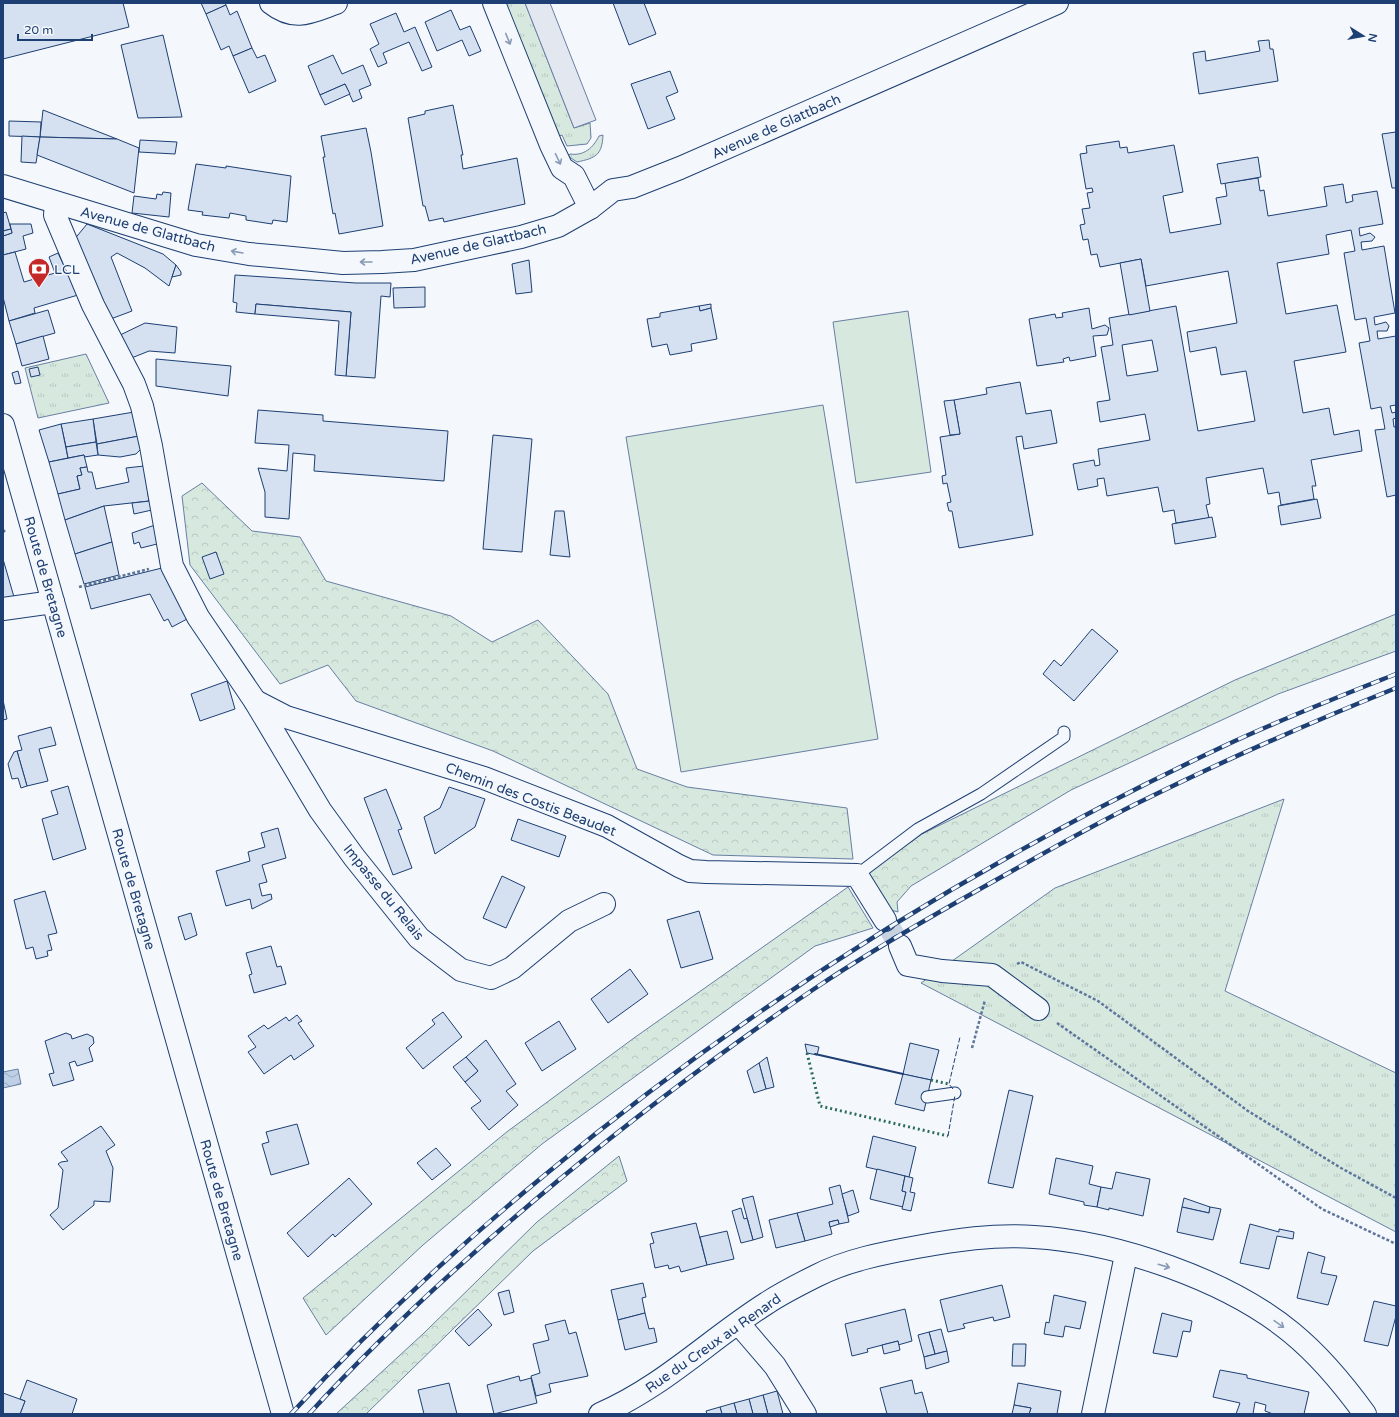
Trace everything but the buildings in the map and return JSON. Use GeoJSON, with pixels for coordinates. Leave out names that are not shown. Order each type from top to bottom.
{"type":"FeatureCollection","features":[{"type":"Feature","properties":{"kind":"street"},"geometry":{"type":"LineString","coordinates":[[271,3],[278,9],[290,14],[301,15],[336,3]]}},
{"type":"Feature","properties":{"kind":"street"},"geometry":{"type":"LineString","coordinates":[[494,3],[551,145],[562,168],[574,176],[590,208]]}},
{"type":"Feature","properties":{"kind":"street","name":"Avenue de Glattbach"},"geometry":{"type":"LineString","coordinates":[[3,186],[196,245],[249,254],[343,262],[414,260],[513,239],[558,226],[590,208],[613,190],[632,187],[680,168],[1057,3]]}},
{"type":"Feature","properties":{"kind":"street","name":"Impasse du Relais"},"geometry":{"type":"LineString","coordinates":[[56,203],[55,215],[93,305],[134,384],[142,406],[151,446],[171,563],[198,617],[255,701],[320,810],[354,857],[419,938],[460,970],[491,978],[512,968],[569,921],[604,904]]}},
{"type":"Feature","properties":{"kind":"street","name":"Route de Bretagne"},"geometry":{"type":"LineString","coordinates":[[3,425],[283,1414]]}},
{"type":"Feature","properties":{"kind":"street"},"geometry":{"type":"LineString","coordinates":[[3,609],[53,602]]}},
{"type":"Feature","properties":{"kind":"street","name":"Chemin des Costis Beaudet"},"geometry":{"type":"LineString","coordinates":[[255,701],[286,717],[484,778],[607,826],[690,871],[857,875]]}},
{"type":"Feature","properties":{"kind":"street"},"geometry":{"type":"LineString","coordinates":[[857,875],[885,920]]}},
{"type":"Feature","properties":{"kind":"street"},"geometry":{"type":"LineString","coordinates":[[900,946],[908,965],[942,971],[992,975],[1038,1009]]}},
{"type":"Feature","properties":{"kind":"street","name":"Rue du Creux au Renard"},"geometry":{"type":"LineString","coordinates":[[600,1414],[646,1391],[767,1303],[819,1275],[864,1259],[944,1242],[992,1237],[1034,1237],[1079,1242],[1126,1254],[1178,1270],[1216,1285],[1293,1333],[1343,1383],[1364,1414]]}},
{"type":"Feature","properties":{"kind":"street"},"geometry":{"type":"LineString","coordinates":[[1093,1414],[1126,1254]]}},
{"type":"Feature","properties":{"kind":"street"},"geometry":{"type":"LineString","coordinates":[[739,1324],[776,1366],[805,1414]]}},
{"type":"Feature","properties":{"kind":"lane"},"geometry":{"type":"LineString","coordinates":[[857,875],[918,829],[981,794],[1064,737],[1064,732]]}},
{"type":"Feature","properties":{"kind":"lane"},"geometry":{"type":"LineString","coordinates":[[927,1097],[955,1093]]}},
{"type":"Feature","properties":{"kind":"path"},"geometry":{"type":"LineString","coordinates":[[79,587],[171,563]]}},
{"type":"Feature","properties":{"kind":"path"},"geometry":{"type":"LineString","coordinates":[[972,1048],[992,975],[1021,962],[1098,1001],[1248,1111],[1341,1168],[1396,1198]]}},
{"type":"Feature","properties":{"kind":"path"},"geometry":{"type":"LineString","coordinates":[[1038,1009],[1322,1208],[1396,1244]]}},
{"type":"Feature","properties":{"kind":"green space"},"geometry":{"type":"Polygon","coordinates":[[[503,3],[525,3],[574,128],[590,123],[591,138],[587,144],[567,146],[562,135],[556,137],[503,3]]]}},
{"type":"Feature","properties":{"kind":"green space"},"geometry":{"type":"Polygon","coordinates":[[[603,135],[601,147],[597,154],[593,157],[577,162],[568,156],[570,154],[580,154],[588,150],[599,136],[603,135]]]}},
{"type":"Feature","properties":{"kind":"green space"},"geometry":{"type":"Polygon","coordinates":[[[908,311],[931,472],[856,483],[833,322],[908,311]]]}},
{"type":"Feature","properties":{"kind":"green space"},"geometry":{"type":"Polygon","coordinates":[[[86,354],[109,403],[38,418],[25,368],[86,354]]]}},
{"type":"Feature","properties":{"kind":"green space"},"geometry":{"type":"Polygon","coordinates":[[[823,405],[878,739],[681,772],[626,437],[823,405]]]}},
{"type":"Feature","properties":{"kind":"green space"},"geometry":{"type":"Polygon","coordinates":[[[202,483],[252,531],[300,537],[326,581],[451,616],[492,642],[538,620],[608,694],[637,769],[687,787],[847,808],[853,859],[713,855],[493,751],[356,701],[328,665],[280,684],[190,565],[182,496],[202,483]]]}},
{"type":"Feature","properties":{"kind":"green space"},"geometry":{"type":"Polygon","coordinates":[[[1396,614],[1396,651],[1278,694],[1071,790],[911,886],[897,902],[898,912],[884,908],[867,873],[922,834],[1235,680],[1396,614]]]}},
{"type":"Feature","properties":{"kind":"green space"},"geometry":{"type":"Polygon","coordinates":[[[1284,799],[1225,991],[1396,1073],[1396,1232],[921,983],[1055,888],[1284,799]]]}},
{"type":"Feature","properties":{"kind":"green space"},"geometry":{"type":"Polygon","coordinates":[[[848,887],[873,928],[815,946],[542,1144],[423,1245],[326,1335],[303,1298],[508,1131],[634,1038],[848,887]]]}},
{"type":"Feature","properties":{"kind":"green space"},"geometry":{"type":"Polygon","coordinates":[[[619,1156],[627,1181],[533,1251],[366,1414],[336,1414],[424,1333],[537,1222],[619,1156]]]}},
{"type":"Feature","properties":{"kind":"shaded area"},"geometry":{"type":"Polygon","coordinates":[[[525,3],[550,3],[596,120],[574,128],[525,3]]]}},
{"type":"Feature","properties":{"kind":"water"},"geometry":{"type":"Polygon","coordinates":[[[18,1069],[21,1084],[3,1088],[3,1072],[18,1069]]]}},
{"type":"Feature","properties":{"kind":"tunnel"},"geometry":{"type":"LineString","coordinates":[[885,920],[900,946]]}},
{"type":"Feature","properties":{"kind":"railway"},"geometry":{"type":"LineString","coordinates":[[291,1414],[321,1382],[414,1290],[512,1202],[624,1111],[704,1051],[787,994],[870,939],[956,887],[1043,838],[1132,791],[1265,727],[1396,674]]}},
{"type":"Feature","properties":{"kind":"railway"},"geometry":{"type":"LineString","coordinates":[[309,1414],[339,1382],[431,1292],[462,1263],[560,1179],[655,1103],[753,1031],[820,985],[863,957],[929,918],[1109,817],[1178,783],[1302,727],[1396,688]]}},
{"type":"Feature","properties":{"kind":"hedge"},"geometry":{"type":"LineString","coordinates":[[807,1053],[820,1106],[948,1136]]}},
{"type":"Feature","properties":{"kind":"hedge"},"geometry":{"type":"LineString","coordinates":[[931,1080],[949,1084]]}},
{"type":"Feature","properties":{"kind":"fence"},"geometry":{"type":"LineString","coordinates":[[953,1089],[949,1084],[960,1037]]}},
{"type":"Feature","properties":{"kind":"fence"},"geometry":{"type":"LineString","coordinates":[[948,1136],[955,1095]]}},
{"type":"Feature","properties":{"kind":"wall"},"geometry":{"type":"LineString","coordinates":[[815,1054],[903,1074]]}},
{"type":"Feature","properties":{"kind":"place","name":"LCL"},"geometry":{"type":"Point","coordinates":[39,288]}}]}
